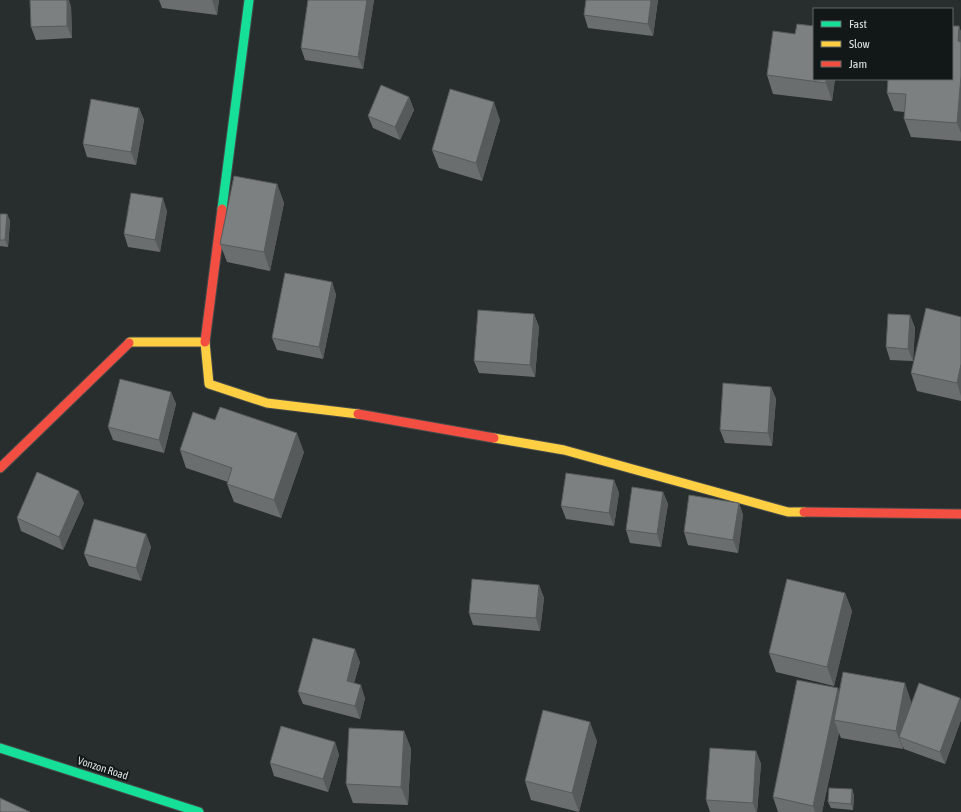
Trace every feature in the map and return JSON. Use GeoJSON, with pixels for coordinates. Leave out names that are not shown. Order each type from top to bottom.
{"type":"FeatureCollection","features":[{"type":"Feature","properties":{"kind":"street"},"geometry":{"type":"LineString","coordinates":[[249,0],[205,342],[209,384],[267,403],[348,412],[564,450],[788,512],[961,514]]}},
{"type":"Feature","properties":{"kind":"street"},"geometry":{"type":"LineString","coordinates":[[0,468],[130,342],[205,342]]}},
{"type":"Feature","properties":{"kind":"street","name":"Vonzon Road"},"geometry":{"type":"LineString","coordinates":[[0,748],[199,812]]}},
{"type":"Feature","properties":{"kind":"building"},"geometry":{"type":"Polygon","coordinates":[[[30,0],[67,0],[67,26],[31,27],[30,0]]]}},
{"type":"Feature","properties":{"kind":"building"},"geometry":{"type":"Polygon","coordinates":[[[308,0],[367,0],[358,57],[301,48],[308,0]]]}},
{"type":"Feature","properties":{"kind":"building"},"geometry":{"type":"Polygon","coordinates":[[[586,0],[651,0],[648,24],[584,15],[586,0]]]}},
{"type":"Feature","properties":{"kind":"building"},"geometry":{"type":"Polygon","coordinates":[[[797,24],[813,26],[813,80],[826,80],[826,83],[767,75],[773,31],[795,34],[797,24]]]}},
{"type":"Feature","properties":{"kind":"building"},"geometry":{"type":"Polygon","coordinates":[[[953,26],[959,26],[958,41],[961,42],[961,76],[957,123],[904,119],[906,94],[887,93],[888,80],[953,80],[953,26]]]}},
{"type":"Feature","properties":{"kind":"building"},"geometry":{"type":"Polygon","coordinates":[[[381,85],[409,97],[395,127],[368,116],[381,85]]]}},
{"type":"Feature","properties":{"kind":"building"},"geometry":{"type":"Polygon","coordinates":[[[450,89],[494,102],[476,163],[432,150],[450,89]]]}},
{"type":"Feature","properties":{"kind":"building"},"geometry":{"type":"Polygon","coordinates":[[[91,99],[139,108],[131,152],[83,144],[91,99]]]}},
{"type":"Feature","properties":{"kind":"building"},"geometry":{"type":"Polygon","coordinates":[[[234,176],[277,184],[264,252],[220,244],[234,176]]]}},
{"type":"Feature","properties":{"kind":"building"},"geometry":{"type":"Polygon","coordinates":[[[131,193],[163,198],[155,240],[124,234],[131,193]]]}},
{"type":"Feature","properties":{"kind":"building"},"geometry":{"type":"Polygon","coordinates":[[[0,214],[7,214],[5,240],[0,240],[0,214]]]}},
{"type":"Feature","properties":{"kind":"building"},"geometry":{"type":"Polygon","coordinates":[[[285,273],[332,282],[319,347],[272,338],[285,273]]]}},
{"type":"Feature","properties":{"kind":"building"},"geometry":{"type":"Polygon","coordinates":[[[926,308],[961,317],[961,364],[957,383],[911,373],[926,308]]]}},
{"type":"Feature","properties":{"kind":"building"},"geometry":{"type":"Polygon","coordinates":[[[478,310],[534,314],[530,365],[474,361],[478,310]]]}},
{"type":"Feature","properties":{"kind":"building"},"geometry":{"type":"Polygon","coordinates":[[[888,314],[910,315],[908,349],[886,347],[888,314]]]}},
{"type":"Feature","properties":{"kind":"building"},"geometry":{"type":"Polygon","coordinates":[[[120,379],[171,392],[159,440],[108,427],[120,379]]]}},
{"type":"Feature","properties":{"kind":"building"},"geometry":{"type":"Polygon","coordinates":[[[723,383],[771,387],[768,433],[720,430],[723,383]]]}},
{"type":"Feature","properties":{"kind":"building"},"geometry":{"type":"Polygon","coordinates":[[[220,407],[297,433],[274,500],[227,484],[232,468],[180,450],[193,412],[215,420],[220,407]]]}},
{"type":"Feature","properties":{"kind":"building"},"geometry":{"type":"Polygon","coordinates":[[[37,472],[79,491],[59,537],[17,518],[37,472]]]}},
{"type":"Feature","properties":{"kind":"building"},"geometry":{"type":"Polygon","coordinates":[[[566,473],[614,480],[609,513],[561,506],[566,473]]]}},
{"type":"Feature","properties":{"kind":"building"},"geometry":{"type":"Polygon","coordinates":[[[632,487],[663,492],[657,534],[626,530],[632,487]]]}},
{"type":"Feature","properties":{"kind":"building"},"geometry":{"type":"Polygon","coordinates":[[[689,495],[739,503],[733,540],[684,532],[689,495]]]}},
{"type":"Feature","properties":{"kind":"building"},"geometry":{"type":"Polygon","coordinates":[[[94,519],[146,534],[136,568],[84,554],[94,519]]]}},
{"type":"Feature","properties":{"kind":"building"},"geometry":{"type":"Polygon","coordinates":[[[472,579],[539,585],[536,618],[469,613],[472,579]]]}},
{"type":"Feature","properties":{"kind":"building"},"geometry":{"type":"Polygon","coordinates":[[[787,579],[845,593],[827,667],[769,653],[787,579]]]}},
{"type":"Feature","properties":{"kind":"building"},"geometry":{"type":"Polygon","coordinates":[[[313,638],[355,649],[347,681],[361,685],[355,706],[298,692],[313,638]]]}},
{"type":"Feature","properties":{"kind":"building"},"geometry":{"type":"Polygon","coordinates":[[[843,672],[905,683],[896,731],[834,720],[843,672]]]}},
{"type":"Feature","properties":{"kind":"building"},"geometry":{"type":"Polygon","coordinates":[[[797,680],[838,688],[813,806],[773,797],[797,680]]]}},
{"type":"Feature","properties":{"kind":"building"},"geometry":{"type":"Polygon","coordinates":[[[919,683],[960,698],[940,752],[899,737],[919,683]]]}},
{"type":"Feature","properties":{"kind":"building"},"geometry":{"type":"Polygon","coordinates":[[[543,710],[590,722],[572,793],[525,781],[543,710]]]}},
{"type":"Feature","properties":{"kind":"building"},"geometry":{"type":"Polygon","coordinates":[[[281,726],[335,742],[323,779],[270,763],[281,726]]]}},
{"type":"Feature","properties":{"kind":"building"},"geometry":{"type":"Polygon","coordinates":[[[349,728],[404,731],[401,787],[346,784],[349,728]]]}},
{"type":"Feature","properties":{"kind":"building"},"geometry":{"type":"Polygon","coordinates":[[[710,748],[756,751],[753,803],[706,800],[710,748]]]}},
{"type":"Feature","properties":{"kind":"building"},"geometry":{"type":"Polygon","coordinates":[[[829,788],[852,789],[851,804],[828,802],[829,788]]]}},
{"type":"Feature","properties":{"kind":"building"},"geometry":{"type":"Polygon","coordinates":[[[0,798],[30,812],[0,812],[0,798]]]}},
{"type":"Feature","properties":{"kind":"traffic: fast"},"geometry":{"type":"LineString","coordinates":[[222,209],[249,0]]}},
{"type":"Feature","properties":{"kind":"traffic: fast"},"geometry":{"type":"LineString","coordinates":[[0,748],[199,812]]}},
{"type":"Feature","properties":{"kind":"traffic: slow"},"geometry":{"type":"LineString","coordinates":[[129,343],[205,342],[209,384],[267,403],[358,414]]}},
{"type":"Feature","properties":{"kind":"traffic: slow"},"geometry":{"type":"LineString","coordinates":[[494,438],[564,450],[788,512],[804,512]]}},
{"type":"Feature","properties":{"kind":"traffic: jam"},"geometry":{"type":"LineString","coordinates":[[205,342],[222,209]]}},
{"type":"Feature","properties":{"kind":"traffic: jam"},"geometry":{"type":"LineString","coordinates":[[0,468],[129,343]]}},
{"type":"Feature","properties":{"kind":"traffic: jam"},"geometry":{"type":"LineString","coordinates":[[358,414],[494,438]]}},
{"type":"Feature","properties":{"kind":"traffic: jam"},"geometry":{"type":"LineString","coordinates":[[804,512],[961,514]]}}]}
